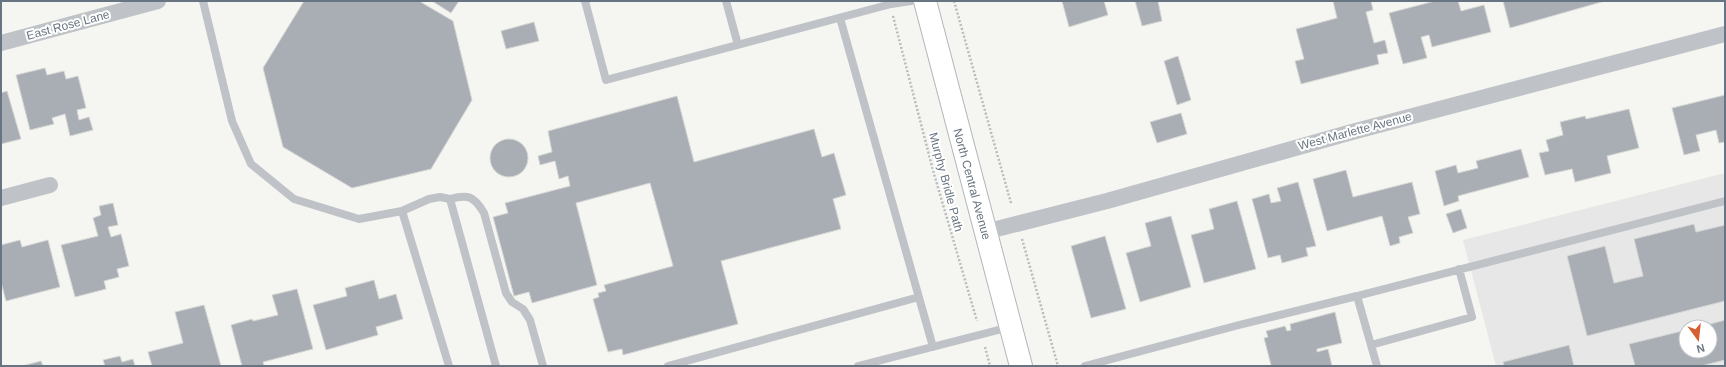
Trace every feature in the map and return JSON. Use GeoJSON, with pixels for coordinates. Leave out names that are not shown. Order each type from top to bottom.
{"type":"FeatureCollection","features":[{"type":"Feature","properties":{"kind":"main road","name":"North Central Avenue"},"geometry":{"type":"LineString","coordinates":[[925,1],[1021,366]]}},
{"type":"Feature","properties":{"kind":"street","name":"East Rose Lane"},"geometry":{"type":"LineString","coordinates":[[1,43],[158,1]]}},
{"type":"Feature","properties":{"kind":"street","name":"West Marlette Avenue"},"geometry":{"type":"LineString","coordinates":[[985,232],[1107,201],[1352,132],[1725,34]]}},
{"type":"Feature","properties":{"kind":"street"},"geometry":{"type":"LineString","coordinates":[[1,198],[50,185]]}},
{"type":"Feature","properties":{"kind":"lane"},"geometry":{"type":"LineString","coordinates":[[203,1],[232,121],[251,164],[294,199],[359,219],[402,211],[429,199],[440,197],[450,199],[460,196],[468,196],[478,203],[484,213],[506,294],[512,302],[523,309],[530,320],[543,366]]}},
{"type":"Feature","properties":{"kind":"lane"},"geometry":{"type":"LineString","coordinates":[[585,1],[606,80],[891,4],[911,1]]}},
{"type":"Feature","properties":{"kind":"lane"},"geometry":{"type":"LineString","coordinates":[[726,1],[738,45]]}},
{"type":"Feature","properties":{"kind":"lane"},"geometry":{"type":"LineString","coordinates":[[840,18],[933,347]]}},
{"type":"Feature","properties":{"kind":"lane"},"geometry":{"type":"LineString","coordinates":[[450,199],[496,366]]}},
{"type":"Feature","properties":{"kind":"lane"},"geometry":{"type":"LineString","coordinates":[[1084,366],[1238,325],[1357,296],[1725,201]]}},
{"type":"Feature","properties":{"kind":"lane"},"geometry":{"type":"LineString","coordinates":[[402,211],[449,366]]}},
{"type":"Feature","properties":{"kind":"lane"},"geometry":{"type":"LineString","coordinates":[[1371,345],[1472,317],[1459,269]]}},
{"type":"Feature","properties":{"kind":"lane"},"geometry":{"type":"LineString","coordinates":[[1357,296],[1377,366]]}},
{"type":"Feature","properties":{"kind":"lane"},"geometry":{"type":"LineString","coordinates":[[668,366],[919,297]]}},
{"type":"Feature","properties":{"kind":"lane"},"geometry":{"type":"LineString","coordinates":[[858,366],[1010,327]]}},
{"type":"Feature","properties":{"kind":"path"},"geometry":{"type":"LineString","coordinates":[[954,1],[1012,203]]}},
{"type":"Feature","properties":{"kind":"path","name":"Murphy Bridle Path"},"geometry":{"type":"LineString","coordinates":[[891,4],[934,174],[968,296],[990,366]]}},
{"type":"Feature","properties":{"kind":"path"},"geometry":{"type":"LineString","coordinates":[[1020,233],[1058,366]]}},
{"type":"Feature","properties":{"kind":"shaded area"},"geometry":{"type":"Polygon","coordinates":[[[1725,173],[1725,366],[1496,366],[1463,240],[1725,173]]]}},
{"type":"Feature","properties":{"kind":"building"},"geometry":{"type":"Polygon","coordinates":[[[304,1],[419,1],[453,21],[472,100],[431,169],[352,188],[283,147],[263,68],[304,1]]]}},
{"type":"Feature","properties":{"kind":"building"},"geometry":{"type":"Polygon","coordinates":[[[432,1],[459,1],[451,13],[432,1]]]}},
{"type":"Feature","properties":{"kind":"building"},"geometry":{"type":"Polygon","coordinates":[[[1062,1],[1104,1],[1108,15],[1069,27],[1062,1]]]}},
{"type":"Feature","properties":{"kind":"building"},"geometry":{"type":"Polygon","coordinates":[[[1135,1],[1158,1],[1162,21],[1142,26],[1135,1]]]}},
{"type":"Feature","properties":{"kind":"building"},"geometry":{"type":"Polygon","coordinates":[[[1333,1],[1371,1],[1373,10],[1366,12],[1374,43],[1385,40],[1388,53],[1377,55],[1379,64],[1301,84],[1295,61],[1304,59],[1296,29],[1337,18],[1333,1]]]}},
{"type":"Feature","properties":{"kind":"building"},"geometry":{"type":"Polygon","coordinates":[[[1435,1],[1458,1],[1461,11],[1484,5],[1491,32],[1432,47],[1429,35],[1421,37],[1427,58],[1403,64],[1389,13],[1435,1]]]}},
{"type":"Feature","properties":{"kind":"building"},"geometry":{"type":"Polygon","coordinates":[[[1503,1],[1605,1],[1510,28],[1503,1]]]}},
{"type":"Feature","properties":{"kind":"building"},"geometry":{"type":"Polygon","coordinates":[[[534,22],[539,41],[506,49],[501,31],[534,22]]]}},
{"type":"Feature","properties":{"kind":"building"},"geometry":{"type":"Polygon","coordinates":[[[1178,56],[1191,100],[1177,105],[1164,61],[1178,56]]]}},
{"type":"Feature","properties":{"kind":"building"},"geometry":{"type":"Polygon","coordinates":[[[45,68],[47,75],[64,71],[66,79],[78,76],[86,108],[77,110],[79,120],[89,117],[93,130],[70,136],[65,114],[52,118],[54,124],[30,130],[16,75],[45,68]]]}},
{"type":"Feature","properties":{"kind":"building"},"geometry":{"type":"Polygon","coordinates":[[[7,91],[21,139],[1,144],[1,93],[7,91]]]}},
{"type":"Feature","properties":{"kind":"building"},"geometry":{"type":"Polygon","coordinates":[[[1725,95],[1725,142],[1719,143],[1716,130],[1696,135],[1700,151],[1684,155],[1672,108],[1725,95]]]}},
{"type":"Feature","properties":{"kind":"building"},"geometry":{"type":"Polygon","coordinates":[[[677,96],[694,162],[814,129],[822,157],[834,153],[846,195],[833,199],[841,229],[721,261],[738,324],[623,355],[622,349],[608,352],[593,299],[599,297],[598,293],[606,291],[604,285],[673,266],[650,183],[576,203],[597,285],[532,303],[529,292],[514,296],[493,217],[508,213],[505,203],[570,186],[568,176],[559,179],[555,161],[540,165],[538,156],[552,152],[548,131],[677,96]]]}},
{"type":"Feature","properties":{"kind":"building"},"geometry":{"type":"Polygon","coordinates":[[[1629,109],[1639,148],[1607,156],[1611,173],[1575,182],[1572,169],[1545,175],[1539,153],[1549,151],[1546,140],[1563,135],[1560,122],[1585,116],[1586,119],[1629,109]]]}},
{"type":"Feature","properties":{"kind":"building"},"geometry":{"type":"Polygon","coordinates":[[[1181,113],[1187,134],[1157,143],[1150,122],[1181,113]]]}},
{"type":"Feature","properties":{"kind":"building"},"geometry":{"type":"Polygon","coordinates":[[[505,139],[513,139],[520,142],[525,147],[528,158],[525,169],[520,174],[513,177],[505,177],[498,174],[493,169],[490,162],[490,154],[493,147],[498,142],[505,139]]]}},
{"type":"Feature","properties":{"kind":"building"},"geometry":{"type":"Polygon","coordinates":[[[1521,149],[1529,177],[1458,196],[1459,201],[1444,206],[1435,171],[1456,165],[1458,173],[1478,168],[1476,161],[1521,149]]]}},
{"type":"Feature","properties":{"kind":"building"},"geometry":{"type":"Polygon","coordinates":[[[1346,170],[1353,197],[1412,182],[1420,214],[1408,217],[1413,233],[1399,237],[1400,243],[1390,246],[1382,216],[1327,231],[1313,179],[1346,170]]]}},
{"type":"Feature","properties":{"kind":"building"},"geometry":{"type":"Polygon","coordinates":[[[1298,182],[1316,246],[1306,248],[1308,256],[1282,263],[1280,255],[1268,258],[1252,199],[1269,194],[1271,203],[1281,201],[1277,188],[1298,182]]]}},
{"type":"Feature","properties":{"kind":"building"},"geometry":{"type":"Polygon","coordinates":[[[1237,201],[1256,269],[1204,283],[1191,235],[1214,229],[1209,209],[1237,201]]]}},
{"type":"Feature","properties":{"kind":"building"},"geometry":{"type":"Polygon","coordinates":[[[113,203],[118,225],[108,227],[111,237],[121,234],[129,266],[117,269],[119,277],[104,281],[106,289],[75,297],[61,245],[98,236],[93,218],[101,215],[99,206],[113,203]]]}},
{"type":"Feature","properties":{"kind":"building"},"geometry":{"type":"Polygon","coordinates":[[[1461,209],[1467,228],[1453,233],[1446,214],[1461,209]]]}},
{"type":"Feature","properties":{"kind":"building"},"geometry":{"type":"Polygon","coordinates":[[[1171,216],[1191,287],[1140,302],[1126,253],[1151,246],[1145,223],[1171,216]]]}},
{"type":"Feature","properties":{"kind":"building"},"geometry":{"type":"Polygon","coordinates":[[[1694,224],[1696,232],[1725,225],[1725,301],[1587,336],[1567,256],[1605,246],[1614,283],[1643,276],[1634,239],[1694,224]]]}},
{"type":"Feature","properties":{"kind":"building"},"geometry":{"type":"Polygon","coordinates":[[[1105,236],[1126,309],[1091,318],[1071,246],[1105,236]]]}},
{"type":"Feature","properties":{"kind":"building"},"geometry":{"type":"Polygon","coordinates":[[[20,240],[22,247],[48,240],[60,287],[6,301],[1,282],[1,245],[20,240]]]}},
{"type":"Feature","properties":{"kind":"building"},"geometry":{"type":"Polygon","coordinates":[[[374,280],[379,299],[396,294],[403,319],[376,327],[378,335],[326,350],[313,305],[347,296],[345,288],[374,280]]]}},
{"type":"Feature","properties":{"kind":"building"},"geometry":{"type":"Polygon","coordinates":[[[297,289],[313,349],[263,362],[264,365],[260,366],[242,366],[231,325],[252,319],[253,321],[278,315],[272,295],[297,289]]]}},
{"type":"Feature","properties":{"kind":"building"},"geometry":{"type":"Polygon","coordinates":[[[204,305],[221,366],[152,366],[148,352],[183,343],[175,312],[204,305]]]}},
{"type":"Feature","properties":{"kind":"building"},"geometry":{"type":"Polygon","coordinates":[[[1335,312],[1342,343],[1317,349],[1317,352],[1328,349],[1332,366],[1270,366],[1264,338],[1268,337],[1266,331],[1285,326],[1287,331],[1291,330],[1290,324],[1335,312]]]}},
{"type":"Feature","properties":{"kind":"building"},"geometry":{"type":"Polygon","coordinates":[[[1725,320],[1725,360],[1701,366],[1635,366],[1629,344],[1678,332],[1678,359],[1718,359],[1718,322],[1725,320]]]}},
{"type":"Feature","properties":{"kind":"building"},"geometry":{"type":"Polygon","coordinates":[[[1569,345],[1574,366],[1504,366],[1503,362],[1569,345]]]}},
{"type":"Feature","properties":{"kind":"building"},"geometry":{"type":"Polygon","coordinates":[[[120,356],[122,362],[133,359],[135,366],[105,366],[103,360],[120,356]]]}},
{"type":"Feature","properties":{"kind":"building"},"geometry":{"type":"Polygon","coordinates":[[[41,361],[43,366],[22,366],[41,361]]]}}]}
